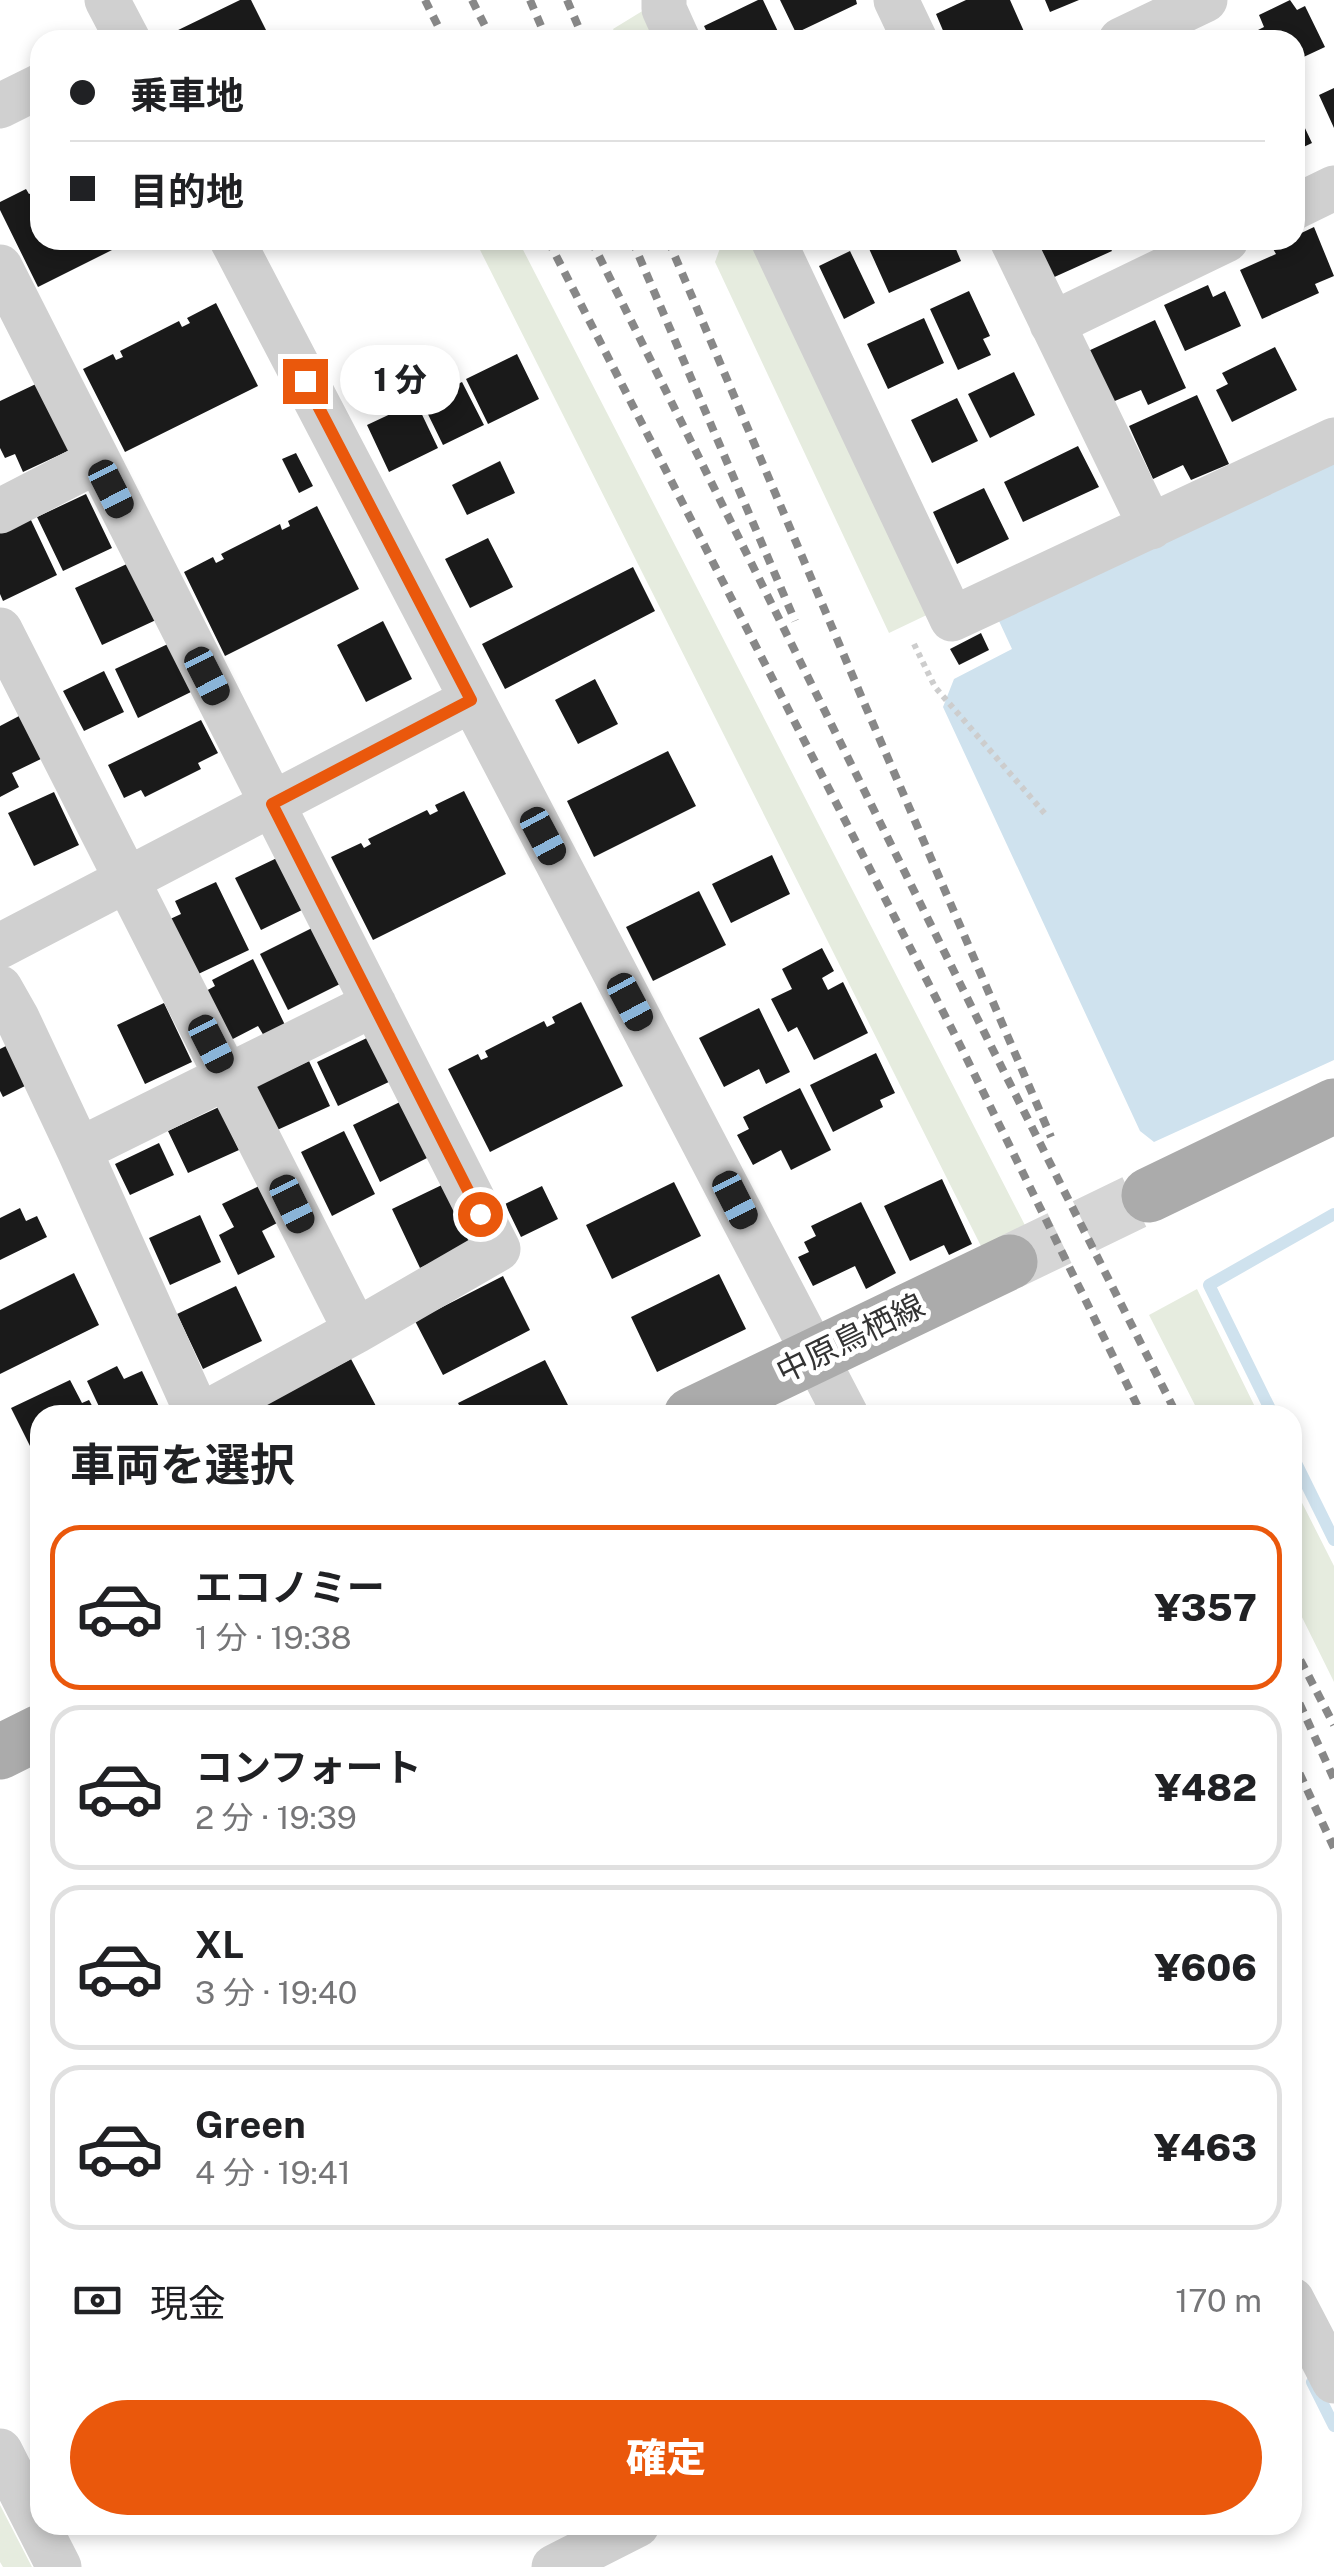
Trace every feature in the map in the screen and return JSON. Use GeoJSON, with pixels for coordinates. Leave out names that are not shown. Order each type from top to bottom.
{"type":"FeatureCollection","features":[{"type":"Feature","properties":{"kind":"main road"},"geometry":{"type":"LineString","coordinates":[[1148,1196],[1334,1106]]}},
{"type":"Feature","properties":{"kind":"main road","name":"中原鳥栖線"},"geometry":{"type":"LineString","coordinates":[[712,1405],[1010,1262]]}},
{"type":"Feature","properties":{"kind":"main road"},"geometry":{"type":"LineString","coordinates":[[0,1752],[30,1737]]}},
{"type":"Feature","properties":{"kind":"street"},"geometry":{"type":"LineString","coordinates":[[107,0],[123,30]]}},
{"type":"Feature","properties":{"kind":"street"},"geometry":{"type":"LineString","coordinates":[[664,0],[673,30]]}},
{"type":"Feature","properties":{"kind":"street"},"geometry":{"type":"LineString","coordinates":[[896,0],[910,30]]}},
{"type":"Feature","properties":{"kind":"street"},"geometry":{"type":"LineString","coordinates":[[1142,30],[1205,0]]}},
{"type":"Feature","properties":{"kind":"street"},"geometry":{"type":"LineString","coordinates":[[0,106],[30,91]]}},
{"type":"Feature","properties":{"kind":"street"},"geometry":{"type":"LineString","coordinates":[[1305,202],[1334,188]]}},
{"type":"Feature","properties":{"kind":"street"},"geometry":{"type":"LineString","coordinates":[[237,250],[841,1405]]}},
{"type":"Feature","properties":{"kind":"street"},"geometry":{"type":"LineString","coordinates":[[778,250],[952,619],[1334,440]]}},
{"type":"Feature","properties":{"kind":"street"},"geometry":{"type":"LineString","coordinates":[[1017,250],[1151,527]]}},
{"type":"Feature","properties":{"kind":"street"},"geometry":{"type":"LineString","coordinates":[[1052,324],[1205,250]]}},
{"type":"Feature","properties":{"kind":"street"},"geometry":{"type":"LineString","coordinates":[[0,266],[498,1249],[356,1332],[219,1405]]}},
{"type":"Feature","properties":{"kind":"street"},"geometry":{"type":"LineString","coordinates":[[0,511],[97,462]]}},
{"type":"Feature","properties":{"kind":"street"},"geometry":{"type":"LineString","coordinates":[[0,630],[356,1332]]}},
{"type":"Feature","properties":{"kind":"street"},"geometry":{"type":"LineString","coordinates":[[0,946],[471,700]]}},
{"type":"Feature","properties":{"kind":"street"},"geometry":{"type":"LineString","coordinates":[[0,988],[195,1405]]}},
{"type":"Feature","properties":{"kind":"street"},"geometry":{"type":"LineString","coordinates":[[79,1150],[374,1004]]}},
{"type":"Feature","properties":{"kind":"street"},"geometry":{"type":"LineString","coordinates":[[1302,2320],[1334,2382]]}},
{"type":"Feature","properties":{"kind":"street"},"geometry":{"type":"LineString","coordinates":[[0,2452],[30,2510]]}},
{"type":"Feature","properties":{"kind":"street"},"geometry":{"type":"LineString","coordinates":[[43,2535],[59,2567]]}},
{"type":"Feature","properties":{"kind":"street"},"geometry":{"type":"LineString","coordinates":[[554,2567],[616,2535]]}},
{"type":"Feature","properties":{"kind":"path"},"geometry":{"type":"LineString","coordinates":[[952,619],[911,638],[935,687],[1047,816]]}},
{"type":"Feature","properties":{"kind":"shaded area"},"geometry":{"type":"Polygon","coordinates":[[[644,10],[653,30],[614,30],[644,10]]]}},
{"type":"Feature","properties":{"kind":"shaded area"},"geometry":{"type":"Polygon","coordinates":[[[480,250],[523,250],[1031,1237],[987,1258],[480,250]]]}},
{"type":"Feature","properties":{"kind":"shaded area"},"geometry":{"type":"Polygon","coordinates":[[[719,250],[759,250],[933,612],[889,633],[715,262],[719,250]]]}},
{"type":"Feature","properties":{"kind":"shaded area"},"geometry":{"type":"Polygon","coordinates":[[[1197,1289],[1254,1405],[1195,1405],[1149,1315],[1197,1289]]]}},
{"type":"Feature","properties":{"kind":"shaded area"},"geometry":{"type":"Polygon","coordinates":[[[1302,1503],[1334,1566],[1334,1682],[1302,1617],[1302,1503]]]}},
{"type":"Feature","properties":{"kind":"shaded area"},"geometry":{"type":"Polygon","coordinates":[[[0,2505],[32,2567],[3,2567],[0,2562],[0,2505]]]}},
{"type":"Feature","properties":{"kind":"water"},"geometry":{"type":"Polygon","coordinates":[[[1334,459],[1334,1060],[1154,1142],[1140,1131],[943,707],[954,679],[1012,649],[999,621],[1334,459]]]}},
{"type":"Feature","properties":{"kind":"building"},"geometry":{"type":"Polygon","coordinates":[[[240,0],[251,0],[266,30],[178,30],[240,0]]]}},
{"type":"Feature","properties":{"kind":"building"},"geometry":{"type":"Polygon","coordinates":[[[763,0],[777,30],[706,30],[704,26],[763,0]]]}},
{"type":"Feature","properties":{"kind":"building"},"geometry":{"type":"Polygon","coordinates":[[[780,0],[856,0],[857,4],[795,30],[780,0]]]}},
{"type":"Feature","properties":{"kind":"building"},"geometry":{"type":"Polygon","coordinates":[[[966,0],[1010,0],[1023,30],[943,30],[936,14],[966,0]]]}},
{"type":"Feature","properties":{"kind":"building"},"geometry":{"type":"Polygon","coordinates":[[[1045,0],[1079,0],[1050,12],[1045,0]]]}},
{"type":"Feature","properties":{"kind":"building"},"geometry":{"type":"Polygon","coordinates":[[[1290,0],[1297,10],[1305,6],[1325,47],[1305,56],[1305,30],[1258,30],[1264,27],[1259,15],[1290,0]]]}},
{"type":"Feature","properties":{"kind":"building"},"geometry":{"type":"Polygon","coordinates":[[[1334,88],[1334,128],[1319,95],[1334,88]]]}},
{"type":"Feature","properties":{"kind":"building"},"geometry":{"type":"Polygon","coordinates":[[[1305,128],[1312,143],[1305,146],[1305,128]]]}},
{"type":"Feature","properties":{"kind":"building"},"geometry":{"type":"Polygon","coordinates":[[[26,189],[30,250],[112,250],[38,287],[0,210],[0,202],[26,189]]]}},
{"type":"Feature","properties":{"kind":"building"},"geometry":{"type":"Polygon","coordinates":[[[1314,227],[1334,276],[1315,284],[1319,293],[1262,319],[1240,270],[1276,254],[1274,250],[1305,250],[1305,231],[1314,227]]]}},
{"type":"Feature","properties":{"kind":"building"},"geometry":{"type":"Polygon","coordinates":[[[870,250],[956,250],[961,261],[889,293],[870,250]]]}},
{"type":"Feature","properties":{"kind":"building"},"geometry":{"type":"Polygon","coordinates":[[[1037,250],[1112,251],[1050,279],[1037,250]]]}},
{"type":"Feature","properties":{"kind":"building"},"geometry":{"type":"Polygon","coordinates":[[[850,251],[875,303],[844,319],[819,266],[850,251]]]}},
{"type":"Feature","properties":{"kind":"building"},"geometry":{"type":"Polygon","coordinates":[[[1208,285],[1213,297],[1225,291],[1241,326],[1185,351],[1164,305],[1208,285]]]}},
{"type":"Feature","properties":{"kind":"building"},"geometry":{"type":"Polygon","coordinates":[[[969,291],[990,336],[983,339],[991,355],[958,370],[930,309],[969,291]]]}},
{"type":"Feature","properties":{"kind":"building"},"geometry":{"type":"Polygon","coordinates":[[[216,303],[258,386],[125,452],[83,369],[113,354],[116,360],[123,357],[120,351],[179,321],[182,327],[190,323],[187,318],[216,303]]]}},
{"type":"Feature","properties":{"kind":"building"},"geometry":{"type":"Polygon","coordinates":[[[924,318],[944,363],[888,389],[867,344],[924,318]]]}},
{"type":"Feature","properties":{"kind":"building"},"geometry":{"type":"Polygon","coordinates":[[[1155,320],[1186,388],[1148,405],[1141,390],[1110,403],[1086,352],[1155,320]]]}},
{"type":"Feature","properties":{"kind":"building"},"geometry":{"type":"Polygon","coordinates":[[[1275,347],[1297,390],[1232,422],[1216,390],[1228,384],[1222,373],[1275,347]]]}},
{"type":"Feature","properties":{"kind":"building"},"geometry":{"type":"Polygon","coordinates":[[[517,354],[539,399],[488,424],[466,379],[517,354]]]}},
{"type":"Feature","properties":{"kind":"building"},"geometry":{"type":"Polygon","coordinates":[[[1014,372],[1035,415],[990,438],[968,394],[1014,372]]]}},
{"type":"Feature","properties":{"kind":"building"},"geometry":{"type":"Polygon","coordinates":[[[462,382],[484,425],[443,445],[422,402],[462,382]]]}},
{"type":"Feature","properties":{"kind":"building"},"geometry":{"type":"Polygon","coordinates":[[[38,383],[70,450],[23,472],[15,454],[5,458],[0,448],[0,401],[38,383]]]}},
{"type":"Feature","properties":{"kind":"building"},"geometry":{"type":"Polygon","coordinates":[[[1197,395],[1229,464],[1191,480],[1183,465],[1153,479],[1129,426],[1197,395]]]}},
{"type":"Feature","properties":{"kind":"building"},"geometry":{"type":"Polygon","coordinates":[[[957,398],[978,441],[932,463],[911,420],[957,398]]]}},
{"type":"Feature","properties":{"kind":"building"},"geometry":{"type":"Polygon","coordinates":[[[416,402],[438,448],[389,472],[367,425],[416,402]]]}},
{"type":"Feature","properties":{"kind":"building"},"geometry":{"type":"Polygon","coordinates":[[[1078,446],[1099,487],[1023,522],[1004,482],[1078,446]]]}},
{"type":"Feature","properties":{"kind":"building"},"geometry":{"type":"Polygon","coordinates":[[[296,453],[313,486],[299,493],[282,459],[296,453]]]}},
{"type":"Feature","properties":{"kind":"building"},"geometry":{"type":"Polygon","coordinates":[[[500,461],[515,493],[467,515],[452,485],[500,461]]]}},
{"type":"Feature","properties":{"kind":"building"},"geometry":{"type":"Polygon","coordinates":[[[984,488],[1009,539],[957,564],[933,512],[984,488]]]}},
{"type":"Feature","properties":{"kind":"building"},"geometry":{"type":"Polygon","coordinates":[[[86,494],[112,548],[63,571],[37,517],[86,494]]]}},
{"type":"Feature","properties":{"kind":"building"},"geometry":{"type":"Polygon","coordinates":[[[317,506],[359,589],[225,656],[184,572],[213,557],[216,563],[224,559],[221,554],[280,524],[282,530],[290,526],[288,521],[317,506]]]}},
{"type":"Feature","properties":{"kind":"building"},"geometry":{"type":"Polygon","coordinates":[[[30,518],[57,575],[3,601],[0,532],[30,518]]]}},
{"type":"Feature","properties":{"kind":"building"},"geometry":{"type":"Polygon","coordinates":[[[488,538],[513,587],[470,608],[445,559],[488,538]]]}},
{"type":"Feature","properties":{"kind":"building"},"geometry":{"type":"Polygon","coordinates":[[[129,563],[156,620],[102,645],[75,588],[129,563]]]}},
{"type":"Feature","properties":{"kind":"building"},"geometry":{"type":"Polygon","coordinates":[[[633,567],[655,611],[505,689],[482,644],[633,567]]]}},
{"type":"Feature","properties":{"kind":"building"},"geometry":{"type":"Polygon","coordinates":[[[383,621],[412,679],[366,702],[337,645],[383,621]]]}},
{"type":"Feature","properties":{"kind":"building"},"geometry":{"type":"Polygon","coordinates":[[[981,633],[989,650],[959,665],[950,649],[981,633]]]}},
{"type":"Feature","properties":{"kind":"building"},"geometry":{"type":"Polygon","coordinates":[[[170,643],[193,691],[138,718],[115,669],[170,643]]]}},
{"type":"Feature","properties":{"kind":"building"},"geometry":{"type":"Polygon","coordinates":[[[104,671],[124,712],[84,731],[63,691],[104,671]]]}},
{"type":"Feature","properties":{"kind":"building"},"geometry":{"type":"Polygon","coordinates":[[[595,679],[618,724],[578,744],[555,700],[595,679]]]}},
{"type":"Feature","properties":{"kind":"building"},"geometry":{"type":"Polygon","coordinates":[[[21,715],[43,758],[12,773],[19,787],[0,797],[0,726],[21,715]]]}},
{"type":"Feature","properties":{"kind":"building"},"geometry":{"type":"Polygon","coordinates":[[[201,720],[218,753],[198,763],[201,769],[145,797],[141,790],[124,798],[108,765],[201,720]]]}},
{"type":"Feature","properties":{"kind":"building"},"geometry":{"type":"Polygon","coordinates":[[[668,751],[696,806],[594,857],[567,801],[668,751]]]}},
{"type":"Feature","properties":{"kind":"building"},"geometry":{"type":"Polygon","coordinates":[[[464,791],[506,874],[373,940],[331,857],[361,843],[364,848],[371,844],[368,839],[427,810],[430,815],[438,811],[435,805],[464,791]]]}},
{"type":"Feature","properties":{"kind":"building"},"geometry":{"type":"Polygon","coordinates":[[[54,792],[79,845],[34,866],[8,813],[54,792]]]}},
{"type":"Feature","properties":{"kind":"building"},"geometry":{"type":"Polygon","coordinates":[[[772,855],[790,894],[731,923],[712,884],[772,855]]]}},
{"type":"Feature","properties":{"kind":"building"},"geometry":{"type":"Polygon","coordinates":[[[279,857],[304,909],[261,930],[235,878],[279,857]]]}},
{"type":"Feature","properties":{"kind":"building"},"geometry":{"type":"Polygon","coordinates":[[[216,882],[249,950],[194,976],[168,920],[181,914],[175,901],[216,882]]]}},
{"type":"Feature","properties":{"kind":"building"},"geometry":{"type":"Polygon","coordinates":[[[699,891],[726,945],[653,981],[626,927],[699,891]]]}},
{"type":"Feature","properties":{"kind":"building"},"geometry":{"type":"Polygon","coordinates":[[[314,927],[342,983],[288,1010],[260,954],[314,927]]]}},
{"type":"Feature","properties":{"kind":"building"},"geometry":{"type":"Polygon","coordinates":[[[822,948],[834,971],[822,978],[828,990],[843,982],[868,1033],[814,1060],[797,1027],[788,1032],[771,999],[792,989],[782,969],[822,948]]]}},
{"type":"Feature","properties":{"kind":"building"},"geometry":{"type":"Polygon","coordinates":[[[253,959],[285,1025],[264,1036],[258,1026],[229,1041],[204,992],[215,986],[212,980],[253,959]]]}},
{"type":"Feature","properties":{"kind":"building"},"geometry":{"type":"Polygon","coordinates":[[[581,1002],[623,1086],[490,1152],[448,1069],[478,1054],[481,1060],[488,1057],[485,1051],[544,1021],[547,1027],[555,1023],[552,1017],[581,1002]]]}},
{"type":"Feature","properties":{"kind":"building"},"geometry":{"type":"Polygon","coordinates":[[[164,1003],[192,1062],[145,1084],[117,1025],[164,1003]]]}},
{"type":"Feature","properties":{"kind":"building"},"geometry":{"type":"Polygon","coordinates":[[[759,1008],[790,1072],[766,1084],[759,1069],[724,1087],[699,1038],[759,1008]]]}},
{"type":"Feature","properties":{"kind":"building"},"geometry":{"type":"Polygon","coordinates":[[[371,1036],[393,1080],[338,1106],[317,1062],[371,1036]]]}},
{"type":"Feature","properties":{"kind":"building"},"geometry":{"type":"Polygon","coordinates":[[[8,1045],[27,1085],[3,1097],[0,1049],[8,1045]]]}},
{"type":"Feature","properties":{"kind":"building"},"geometry":{"type":"Polygon","coordinates":[[[876,1053],[895,1093],[880,1100],[883,1107],[833,1132],[810,1085],[876,1053]]]}},
{"type":"Feature","properties":{"kind":"building"},"geometry":{"type":"Polygon","coordinates":[[[309,1061],[330,1106],[275,1131],[254,1087],[309,1061]]]}},
{"type":"Feature","properties":{"kind":"building"},"geometry":{"type":"Polygon","coordinates":[[[800,1088],[831,1150],[791,1170],[781,1150],[753,1165],[737,1135],[749,1129],[743,1117],[800,1088]]]}},
{"type":"Feature","properties":{"kind":"building"},"geometry":{"type":"Polygon","coordinates":[[[402,1101],[429,1157],[380,1182],[353,1125],[402,1101]]]}},
{"type":"Feature","properties":{"kind":"building"},"geometry":{"type":"Polygon","coordinates":[[[219,1107],[239,1150],[188,1173],[168,1131],[219,1107]]]}},
{"type":"Feature","properties":{"kind":"building"},"geometry":{"type":"Polygon","coordinates":[[[344,1131],[375,1194],[332,1216],[301,1152],[344,1131]]]}},
{"type":"Feature","properties":{"kind":"building"},"geometry":{"type":"Polygon","coordinates":[[[159,1143],[174,1175],[130,1195],[115,1164],[159,1143]]]}},
{"type":"Feature","properties":{"kind":"building"},"geometry":{"type":"Polygon","coordinates":[[[942,1179],[972,1244],[949,1255],[944,1245],[910,1261],[884,1206],[942,1179]]]}},
{"type":"Feature","properties":{"kind":"building"},"geometry":{"type":"Polygon","coordinates":[[[674,1182],[701,1236],[612,1279],[586,1225],[674,1182]]]}},
{"type":"Feature","properties":{"kind":"building"},"geometry":{"type":"Polygon","coordinates":[[[446,1183],[474,1242],[420,1268],[392,1209],[446,1183]]]}},
{"type":"Feature","properties":{"kind":"building"},"geometry":{"type":"Polygon","coordinates":[[[259,1186],[277,1223],[262,1231],[275,1257],[238,1275],[219,1235],[234,1227],[222,1204],[259,1186]]]}},
{"type":"Feature","properties":{"kind":"building"},"geometry":{"type":"Polygon","coordinates":[[[542,1186],[558,1219],[521,1237],[505,1204],[542,1186]]]}},
{"type":"Feature","properties":{"kind":"building"},"geometry":{"type":"Polygon","coordinates":[[[861,1202],[896,1273],[866,1289],[855,1266],[813,1286],[798,1257],[809,1252],[804,1242],[816,1236],[811,1226],[861,1202]]]}},
{"type":"Feature","properties":{"kind":"building"},"geometry":{"type":"Polygon","coordinates":[[[20,1208],[26,1221],[37,1216],[47,1237],[0,1260],[0,1218],[20,1208]]]}},
{"type":"Feature","properties":{"kind":"building"},"geometry":{"type":"Polygon","coordinates":[[[200,1215],[221,1262],[170,1285],[149,1238],[200,1215]]]}},
{"type":"Feature","properties":{"kind":"building"},"geometry":{"type":"Polygon","coordinates":[[[74,1273],[99,1325],[0,1374],[0,1310],[74,1273]]]}},
{"type":"Feature","properties":{"kind":"building"},"geometry":{"type":"Polygon","coordinates":[[[719,1274],[746,1329],[657,1372],[631,1317],[719,1274]]]}},
{"type":"Feature","properties":{"kind":"building"},"geometry":{"type":"Polygon","coordinates":[[[503,1276],[530,1330],[443,1375],[415,1321],[503,1276]]]}},
{"type":"Feature","properties":{"kind":"building"},"geometry":{"type":"Polygon","coordinates":[[[236,1286],[262,1341],[203,1369],[177,1314],[236,1286]]]}},
{"type":"Feature","properties":{"kind":"building"},"geometry":{"type":"Polygon","coordinates":[[[351,1359],[375,1405],[264,1405],[351,1359]]]}},
{"type":"Feature","properties":{"kind":"building"},"geometry":{"type":"Polygon","coordinates":[[[545,1360],[568,1405],[459,1405],[545,1360]]]}},
{"type":"Feature","properties":{"kind":"building"},"geometry":{"type":"Polygon","coordinates":[[[117,1366],[124,1379],[142,1371],[158,1405],[98,1405],[87,1381],[117,1366]]]}},
{"type":"Feature","properties":{"kind":"building"},"geometry":{"type":"Polygon","coordinates":[[[70,1380],[82,1403],[89,1400],[92,1405],[30,1405],[30,1446],[11,1408],[70,1380]]]}},
{"type":"Feature","properties":{"kind":"waterway"},"geometry":{"type":"LineString","coordinates":[[1268,1405],[1209,1285],[1334,1214]]}},
{"type":"Feature","properties":{"kind":"waterway"},"geometry":{"type":"LineString","coordinates":[[1302,1475],[1334,1540]]}},
{"type":"Feature","properties":{"kind":"waterway"},"geometry":{"type":"LineString","coordinates":[[1312,2382],[1334,2426]]}},
{"type":"Feature","properties":{"kind":"tunnel"},"geometry":{"type":"LineString","coordinates":[[1010,1262],[1149,1195]]}},
{"type":"Feature","properties":{"kind":"railway"},"geometry":{"type":"LineString","coordinates":[[425,0],[440,30]]}},
{"type":"Feature","properties":{"kind":"railway"},"geometry":{"type":"LineString","coordinates":[[472,0],[487,30]]}},
{"type":"Feature","properties":{"kind":"railway"},"geometry":{"type":"LineString","coordinates":[[530,0],[543,30]]}},
{"type":"Feature","properties":{"kind":"railway"},"geometry":{"type":"LineString","coordinates":[[567,0],[580,30]]}},
{"type":"Feature","properties":{"kind":"railway"},"geometry":{"type":"LineString","coordinates":[[553,250],[960,1045],[1137,1405]]}},
{"type":"Feature","properties":{"kind":"railway"},"geometry":{"type":"LineString","coordinates":[[596,250],[1172,1405]]}},
{"type":"Feature","properties":{"kind":"railway"},"geometry":{"type":"LineString","coordinates":[[636,250],[795,621]]}},
{"type":"Feature","properties":{"kind":"railway"},"geometry":{"type":"LineString","coordinates":[[672,250],[1051,1137]]}},
{"type":"Feature","properties":{"kind":"railway"},"geometry":{"type":"LineString","coordinates":[[1302,1663],[1334,1725]]}},
{"type":"Feature","properties":{"kind":"railway"},"geometry":{"type":"LineString","coordinates":[[1302,1709],[1334,1779]]}},
{"type":"Feature","properties":{"kind":"railway"},"geometry":{"type":"LineString","coordinates":[[1302,1779],[1334,1848]]}},
{"type":"Feature","properties":{"kind":"route"},"geometry":{"type":"LineString","coordinates":[[305,381],[471,700],[272,804],[480,1214]]}}]}
